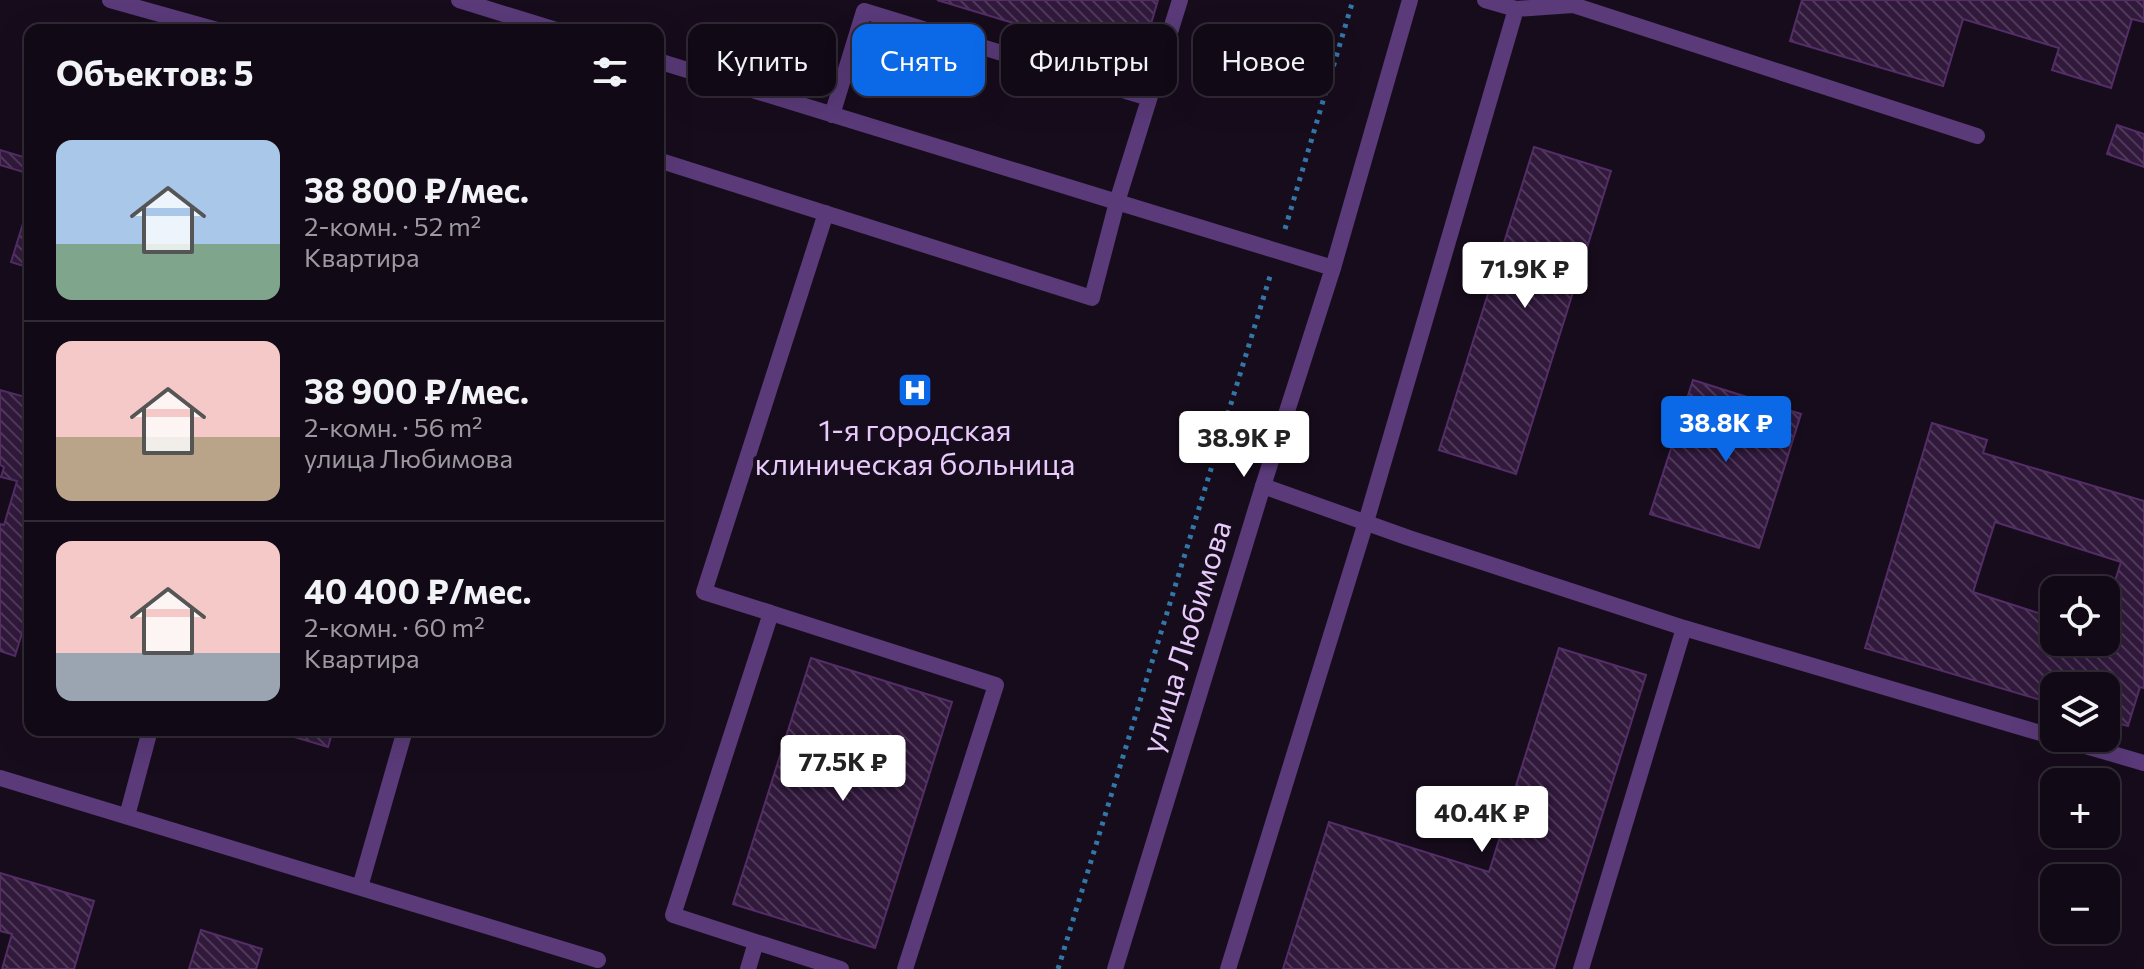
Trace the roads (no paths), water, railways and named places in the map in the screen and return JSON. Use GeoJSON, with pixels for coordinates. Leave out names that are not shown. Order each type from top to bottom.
{"type":"FeatureCollection","features":[{"type":"Feature","properties":{"kind":"street"},"geometry":{"type":"LineString","coordinates":[[110,0],[196,24]]}},
{"type":"Feature","properties":{"kind":"street"},"geometry":{"type":"LineString","coordinates":[[459,0],[537,24]]}},
{"type":"Feature","properties":{"kind":"street"},"geometry":{"type":"LineString","coordinates":[[664,162],[1092,298],[1117,202],[1180,0]]}},
{"type":"Feature","properties":{"kind":"street","name":"улица Любимова"},"geometry":{"type":"LineString","coordinates":[[1115,969],[1333,268],[1410,0]]}},
{"type":"Feature","properties":{"kind":"street"},"geometry":{"type":"LineString","coordinates":[[1485,0],[1516,9],[1573,5],[1977,136]]}},
{"type":"Feature","properties":{"kind":"street"},"geometry":{"type":"LineString","coordinates":[[1228,969],[1366,522],[1516,9]]}},
{"type":"Feature","properties":{"kind":"street"},"geometry":{"type":"LineString","coordinates":[[832,115],[864,11],[1149,98]]}},
{"type":"Feature","properties":{"kind":"street"},"geometry":{"type":"LineString","coordinates":[[664,63],[1333,268]]}},
{"type":"Feature","properties":{"kind":"street"},"geometry":{"type":"LineString","coordinates":[[826,213],[704,592],[996,685],[905,969]]}},
{"type":"Feature","properties":{"kind":"street"},"geometry":{"type":"LineString","coordinates":[[1263,486],[1684,628],[2040,732]]}},
{"type":"Feature","properties":{"kind":"street"},"geometry":{"type":"LineString","coordinates":[[771,613],[673,915],[841,969]]}},
{"type":"Feature","properties":{"kind":"street"},"geometry":{"type":"LineString","coordinates":[[1581,969],[1684,628]]}},
{"type":"Feature","properties":{"kind":"street"},"geometry":{"type":"LineString","coordinates":[[127,816],[148,736]]}},
{"type":"Feature","properties":{"kind":"street"},"geometry":{"type":"LineString","coordinates":[[360,887],[403,736]]}},
{"type":"Feature","properties":{"kind":"street"},"geometry":{"type":"LineString","coordinates":[[2107,752],[2144,763]]}},
{"type":"Feature","properties":{"kind":"street"},"geometry":{"type":"LineString","coordinates":[[0,778],[598,960]]}},
{"type":"Feature","properties":{"kind":"street"},"geometry":{"type":"LineString","coordinates":[[748,969],[756,942]]}},
{"type":"Feature","properties":{"kind":"place","name":"1-я городская клиническая больница"},"geometry":{"type":"Point","coordinates":[915,390]}}]}
